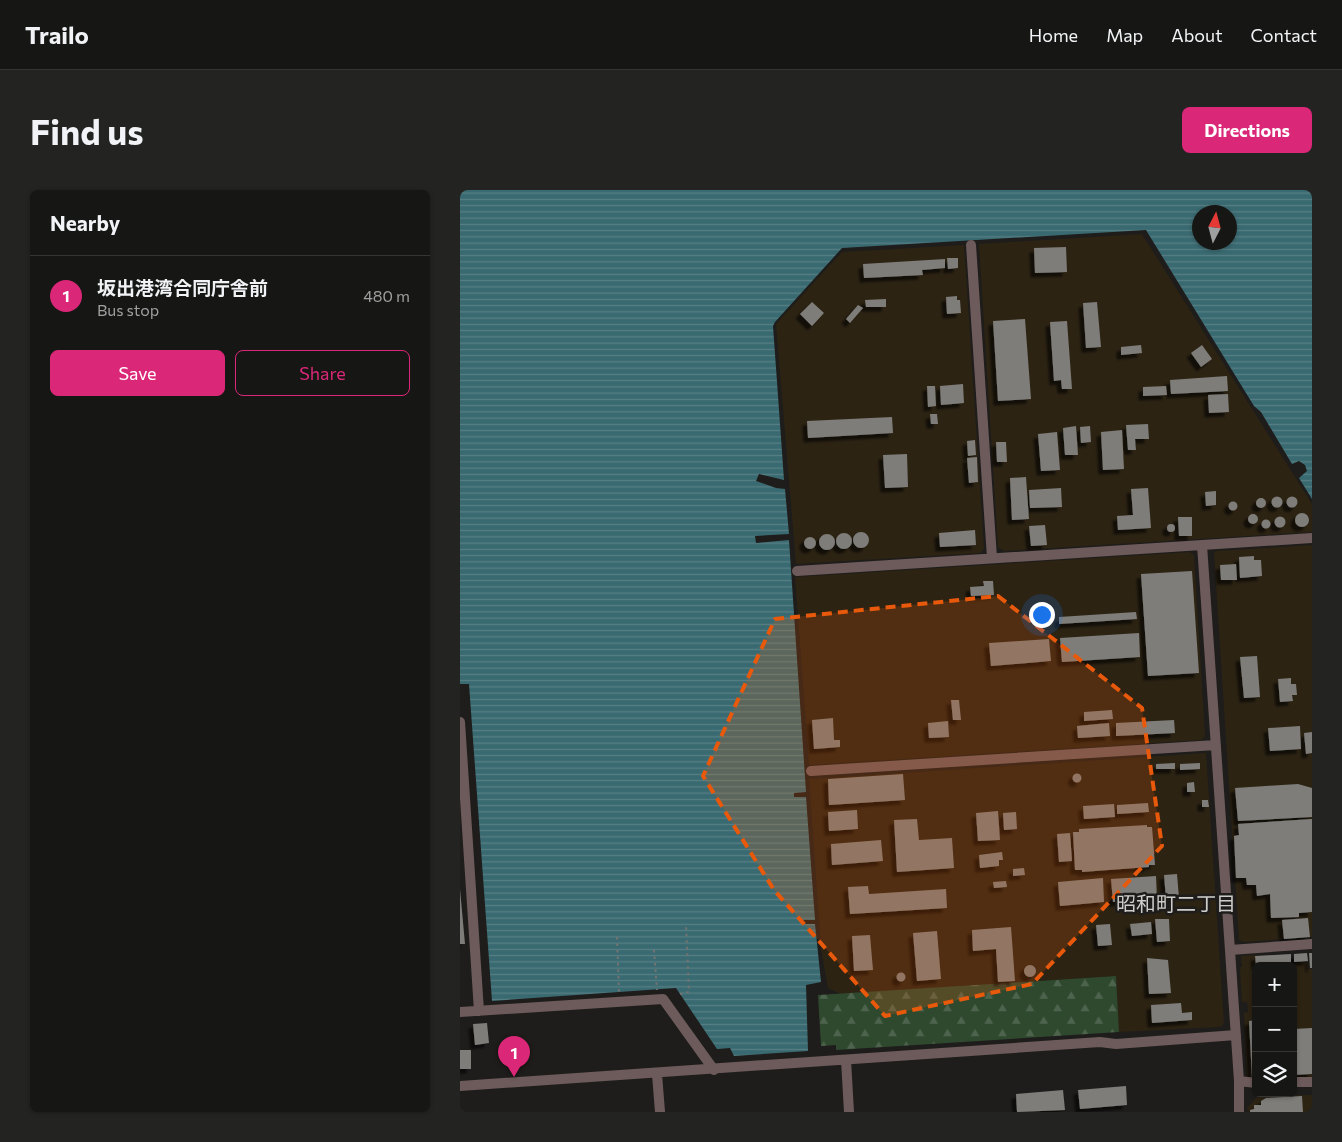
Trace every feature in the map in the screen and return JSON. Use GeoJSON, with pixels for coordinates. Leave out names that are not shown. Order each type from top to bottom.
{"type":"FeatureCollection","features":[{"type":"Feature","properties":{"kind":"street"},"geometry":{"type":"LineString","coordinates":[[971,244],[992,558]]}},
{"type":"Feature","properties":{"kind":"street"},"geometry":{"type":"LineString","coordinates":[[798,571],[1312,538]]}},
{"type":"Feature","properties":{"kind":"street"},"geometry":{"type":"LineString","coordinates":[[1202,545],[1236,1035],[1239,1112]]}},
{"type":"Feature","properties":{"kind":"street"},"geometry":{"type":"LineString","coordinates":[[460,722],[479,1011]]}},
{"type":"Feature","properties":{"kind":"street"},"geometry":{"type":"LineString","coordinates":[[811,771],[1216,745]]}},
{"type":"Feature","properties":{"kind":"street"},"geometry":{"type":"LineString","coordinates":[[1230,950],[1312,944]]}},
{"type":"Feature","properties":{"kind":"street"},"geometry":{"type":"LineString","coordinates":[[460,1012],[664,999],[714,1070]]}},
{"type":"Feature","properties":{"kind":"street"},"geometry":{"type":"LineString","coordinates":[[460,1086],[658,1074],[1100,1042],[1116,1044],[1236,1035]]}},
{"type":"Feature","properties":{"kind":"street"},"geometry":{"type":"LineString","coordinates":[[846,1060],[849,1112]]}},
{"type":"Feature","properties":{"kind":"street"},"geometry":{"type":"LineString","coordinates":[[658,1074],[660,1112]]}},
{"type":"Feature","properties":{"kind":"street"},"geometry":{"type":"LineString","coordinates":[[1239,1081],[1252,1083]]}},
{"type":"Feature","properties":{"kind":"street"},"geometry":{"type":"LineString","coordinates":[[1297,1082],[1312,1082]]}},
{"type":"Feature","properties":{"kind":"path"},"geometry":{"type":"LineString","coordinates":[[680,994],[689,992],[686,924]]}},
{"type":"Feature","properties":{"kind":"path"},"geometry":{"type":"LineString","coordinates":[[617,937],[619,992]]}},
{"type":"Feature","properties":{"kind":"path"},"geometry":{"type":"LineString","coordinates":[[654,950],[657,990]]}},
{"type":"Feature","properties":{"kind":"highlighted area"},"geometry":{"type":"Polygon","coordinates":[[[998,596],[1142,708],[1162,846],[1032,984],[885,1016],[774,890],[703,776],[775,619],[998,596]]]}},
{"type":"Feature","properties":{"kind":"shaded area"},"geometry":{"type":"Polygon","coordinates":[[[1142,234],[1312,504],[1312,532],[1004,551],[998,547],[979,244],[1142,234]]]}},
{"type":"Feature","properties":{"kind":"shaded area"},"geometry":{"type":"Polygon","coordinates":[[[964,245],[984,549],[980,553],[796,564],[776,324],[842,252],[964,245]]]}},
{"type":"Feature","properties":{"kind":"shaded area"},"geometry":{"type":"Polygon","coordinates":[[[1312,545],[1312,937],[1244,942],[1239,940],[1214,553],[1217,551],[1312,545]]]}},
{"type":"Feature","properties":{"kind":"shaded area"},"geometry":{"type":"Polygon","coordinates":[[[1190,552],[1194,555],[1205,736],[1201,740],[809,765],[795,577],[1190,552]]]}},
{"type":"Feature","properties":{"kind":"shaded area"},"geometry":{"type":"Polygon","coordinates":[[[1206,753],[1224,1024],[1220,1027],[1119,1032],[1116,976],[841,994],[828,988],[821,949],[809,779],[1206,753]]]}},
{"type":"Feature","properties":{"kind":"shaded area"},"geometry":{"type":"Polygon","coordinates":[[[1256,955],[1256,962],[1252,962],[1252,1079],[1247,1079],[1244,1013],[1248,1012],[1247,1002],[1242,1002],[1241,956],[1256,955]]]}},
{"type":"Feature","properties":{"kind":"shaded area"},"geometry":{"type":"Polygon","coordinates":[[[1308,962],[1308,969],[1312,969],[1312,1079],[1297,1079],[1297,963],[1308,962]]]}},
{"type":"Feature","properties":{"kind":"shaded area"},"geometry":{"type":"Polygon","coordinates":[[[1297,1095],[1312,1095],[1312,1112],[1248,1112],[1247,1108],[1257,1097],[1297,1097],[1297,1095]]]}},
{"type":"Feature","properties":{"kind":"green space"},"geometry":{"type":"Polygon","coordinates":[[[1116,976],[1119,1032],[836,1050],[836,1045],[821,1046],[818,995],[1116,976]]]}},
{"type":"Feature","properties":{"kind":"water"},"geometry":{"type":"Polygon","coordinates":[[[460,190],[1312,190],[1312,499],[1299,478],[1307,471],[1305,465],[1299,461],[1292,464],[1261,412],[1254,406],[1146,230],[842,248],[775,322],[773,326],[784,480],[759,474],[756,481],[785,489],[789,534],[755,536],[756,543],[789,540],[806,792],[794,793],[794,797],[806,797],[815,920],[802,920],[802,924],[815,924],[821,982],[806,985],[808,1051],[734,1056],[730,1048],[717,1049],[676,988],[492,1001],[469,684],[460,684],[460,190]]]}},
{"type":"Feature","properties":{"kind":"building"},"geometry":{"type":"Polygon","coordinates":[[[1066,247],[1067,272],[1035,273],[1034,248],[1066,247]]]}},
{"type":"Feature","properties":{"kind":"building"},"geometry":{"type":"Polygon","coordinates":[[[947,258],[958,258],[958,268],[948,269],[947,258]]]}},
{"type":"Feature","properties":{"kind":"building"},"geometry":{"type":"Polygon","coordinates":[[[945,259],[945,268],[922,270],[923,275],[864,278],[863,264],[945,259]]]}},
{"type":"Feature","properties":{"kind":"building"},"geometry":{"type":"Polygon","coordinates":[[[957,296],[957,300],[960,300],[961,313],[947,314],[946,297],[957,296]]]}},
{"type":"Feature","properties":{"kind":"building"},"geometry":{"type":"Polygon","coordinates":[[[886,299],[886,307],[866,307],[865,300],[886,299]]]}},
{"type":"Feature","properties":{"kind":"building"},"geometry":{"type":"Polygon","coordinates":[[[812,302],[824,313],[812,326],[800,314],[812,302]]]}},
{"type":"Feature","properties":{"kind":"building"},"geometry":{"type":"Polygon","coordinates":[[[1097,302],[1101,347],[1086,348],[1083,303],[1097,302]]]}},
{"type":"Feature","properties":{"kind":"building"},"geometry":{"type":"Polygon","coordinates":[[[858,305],[863,308],[850,323],[846,319],[858,305]]]}},
{"type":"Feature","properties":{"kind":"building"},"geometry":{"type":"Polygon","coordinates":[[[1025,319],[1031,399],[998,401],[993,321],[1025,319]]]}},
{"type":"Feature","properties":{"kind":"building"},"geometry":{"type":"Polygon","coordinates":[[[1067,321],[1072,389],[1062,389],[1061,380],[1054,381],[1050,322],[1067,321]]]}},
{"type":"Feature","properties":{"kind":"building"},"geometry":{"type":"Polygon","coordinates":[[[1141,345],[1142,353],[1121,355],[1121,347],[1141,345]]]}},
{"type":"Feature","properties":{"kind":"building"},"geometry":{"type":"Polygon","coordinates":[[[1202,345],[1212,359],[1201,367],[1191,353],[1202,345]]]}},
{"type":"Feature","properties":{"kind":"building"},"geometry":{"type":"Polygon","coordinates":[[[1227,376],[1228,391],[1171,394],[1170,380],[1227,376]]]}},
{"type":"Feature","properties":{"kind":"building"},"geometry":{"type":"Polygon","coordinates":[[[963,384],[964,403],[941,405],[940,386],[963,384]]]}},
{"type":"Feature","properties":{"kind":"building"},"geometry":{"type":"Polygon","coordinates":[[[927,386],[935,386],[936,406],[928,407],[927,386]]]}},
{"type":"Feature","properties":{"kind":"building"},"geometry":{"type":"Polygon","coordinates":[[[1166,386],[1167,395],[1143,396],[1143,387],[1166,386]]]}},
{"type":"Feature","properties":{"kind":"building"},"geometry":{"type":"Polygon","coordinates":[[[1228,394],[1229,412],[1209,413],[1208,395],[1228,394]]]}},
{"type":"Feature","properties":{"kind":"building"},"geometry":{"type":"Polygon","coordinates":[[[930,414],[937,414],[938,424],[931,424],[930,414]]]}},
{"type":"Feature","properties":{"kind":"building"},"geometry":{"type":"Polygon","coordinates":[[[892,417],[893,433],[808,438],[807,421],[892,417]]]}},
{"type":"Feature","properties":{"kind":"building"},"geometry":{"type":"Polygon","coordinates":[[[1148,424],[1149,439],[1135,439],[1136,450],[1128,450],[1126,425],[1148,424]]]}},
{"type":"Feature","properties":{"kind":"building"},"geometry":{"type":"Polygon","coordinates":[[[1076,426],[1078,455],[1065,455],[1063,428],[1076,426]]]}},
{"type":"Feature","properties":{"kind":"building"},"geometry":{"type":"Polygon","coordinates":[[[1090,426],[1091,442],[1081,443],[1080,427],[1090,426]]]}},
{"type":"Feature","properties":{"kind":"building"},"geometry":{"type":"Polygon","coordinates":[[[1122,430],[1124,469],[1103,470],[1101,432],[1122,430]]]}},
{"type":"Feature","properties":{"kind":"building"},"geometry":{"type":"Polygon","coordinates":[[[1057,432],[1060,470],[1041,471],[1038,434],[1057,432]]]}},
{"type":"Feature","properties":{"kind":"building"},"geometry":{"type":"Polygon","coordinates":[[[975,440],[976,455],[968,456],[967,441],[975,440]]]}},
{"type":"Feature","properties":{"kind":"building"},"geometry":{"type":"Polygon","coordinates":[[[996,442],[1006,442],[1007,462],[997,462],[996,442]]]}},
{"type":"Feature","properties":{"kind":"building"},"geometry":{"type":"Polygon","coordinates":[[[907,454],[908,487],[885,488],[883,455],[907,454]]]}},
{"type":"Feature","properties":{"kind":"building"},"geometry":{"type":"Polygon","coordinates":[[[977,457],[978,482],[969,483],[967,458],[977,457]]]}},
{"type":"Feature","properties":{"kind":"building"},"geometry":{"type":"Polygon","coordinates":[[[1026,477],[1029,519],[1012,520],[1010,478],[1026,477]]]}},
{"type":"Feature","properties":{"kind":"building"},"geometry":{"type":"Polygon","coordinates":[[[1061,488],[1062,507],[1030,508],[1029,490],[1061,488]]]}},
{"type":"Feature","properties":{"kind":"building"},"geometry":{"type":"Polygon","coordinates":[[[1148,488],[1151,528],[1118,530],[1117,516],[1133,515],[1131,489],[1148,488]]]}},
{"type":"Feature","properties":{"kind":"building"},"geometry":{"type":"Polygon","coordinates":[[[1216,491],[1216,505],[1206,506],[1205,492],[1216,491]]]}},
{"type":"Feature","properties":{"kind":"building"},"geometry":{"type":"Polygon","coordinates":[[[1292,496],[1298,502],[1292,508],[1286,502],[1292,496]]]}},
{"type":"Feature","properties":{"kind":"building"},"geometry":{"type":"Polygon","coordinates":[[[1275,497],[1279,497],[1282,502],[1281,506],[1275,507],[1272,504],[1272,500],[1275,497]]]}},
{"type":"Feature","properties":{"kind":"building"},"geometry":{"type":"Polygon","coordinates":[[[1259,498],[1263,498],[1266,503],[1265,507],[1259,508],[1256,505],[1256,501],[1259,498]]]}},
{"type":"Feature","properties":{"kind":"building"},"geometry":{"type":"Polygon","coordinates":[[[1233,502],[1237,506],[1233,510],[1229,506],[1233,502]]]}},
{"type":"Feature","properties":{"kind":"building"},"geometry":{"type":"Polygon","coordinates":[[[1302,513],[1307,515],[1309,520],[1307,525],[1302,527],[1297,525],[1295,520],[1297,515],[1302,513]]]}},
{"type":"Feature","properties":{"kind":"building"},"geometry":{"type":"Polygon","coordinates":[[[1251,514],[1255,514],[1258,519],[1257,523],[1251,524],[1248,521],[1248,517],[1251,514]]]}},
{"type":"Feature","properties":{"kind":"building"},"geometry":{"type":"Polygon","coordinates":[[[1280,516],[1286,522],[1280,528],[1274,522],[1280,516]]]}},
{"type":"Feature","properties":{"kind":"building"},"geometry":{"type":"Polygon","coordinates":[[[1178,517],[1192,517],[1192,536],[1179,536],[1178,517]]]}},
{"type":"Feature","properties":{"kind":"building"},"geometry":{"type":"Polygon","coordinates":[[[1266,520],[1270,524],[1266,528],[1262,524],[1266,520]]]}},
{"type":"Feature","properties":{"kind":"building"},"geometry":{"type":"Polygon","coordinates":[[[1171,524],[1175,528],[1171,532],[1167,528],[1171,524]]]}},
{"type":"Feature","properties":{"kind":"building"},"geometry":{"type":"Polygon","coordinates":[[[1045,525],[1047,545],[1031,546],[1029,526],[1045,525]]]}},
{"type":"Feature","properties":{"kind":"building"},"geometry":{"type":"Polygon","coordinates":[[[975,530],[976,545],[940,547],[939,533],[975,530]]]}},
{"type":"Feature","properties":{"kind":"building"},"geometry":{"type":"Polygon","coordinates":[[[858,532],[864,532],[869,537],[867,546],[858,548],[853,543],[853,537],[858,532]]]}},
{"type":"Feature","properties":{"kind":"building"},"geometry":{"type":"Polygon","coordinates":[[[841,533],[847,533],[852,538],[850,547],[841,549],[836,544],[836,538],[841,533]]]}},
{"type":"Feature","properties":{"kind":"building"},"geometry":{"type":"Polygon","coordinates":[[[824,534],[830,534],[835,539],[833,548],[824,550],[819,545],[819,539],[824,534]]]}},
{"type":"Feature","properties":{"kind":"building"},"geometry":{"type":"Polygon","coordinates":[[[810,537],[816,543],[810,549],[804,543],[810,537]]]}},
{"type":"Feature","properties":{"kind":"building"},"geometry":{"type":"Polygon","coordinates":[[[1254,556],[1254,560],[1261,560],[1262,576],[1240,578],[1239,557],[1254,556]]]}},
{"type":"Feature","properties":{"kind":"building"},"geometry":{"type":"Polygon","coordinates":[[[1236,564],[1237,580],[1221,580],[1220,565],[1236,564]]]}},
{"type":"Feature","properties":{"kind":"building"},"geometry":{"type":"Polygon","coordinates":[[[1192,571],[1199,673],[1148,676],[1141,574],[1192,571]]]}},
{"type":"Feature","properties":{"kind":"building"},"geometry":{"type":"Polygon","coordinates":[[[983,581],[993,581],[994,595],[971,596],[970,587],[984,586],[983,581]]]}},
{"type":"Feature","properties":{"kind":"building"},"geometry":{"type":"Polygon","coordinates":[[[1136,612],[1137,619],[1059,624],[1059,617],[1136,612]]]}},
{"type":"Feature","properties":{"kind":"building"},"geometry":{"type":"Polygon","coordinates":[[[1139,633],[1140,657],[1062,662],[1060,638],[1139,633]]]}},
{"type":"Feature","properties":{"kind":"building"},"geometry":{"type":"Polygon","coordinates":[[[1049,639],[1051,661],[991,666],[989,643],[1049,639]]]}},
{"type":"Feature","properties":{"kind":"building"},"geometry":{"type":"Polygon","coordinates":[[[1257,656],[1260,697],[1244,698],[1240,657],[1257,656]]]}},
{"type":"Feature","properties":{"kind":"building"},"geometry":{"type":"Polygon","coordinates":[[[1291,678],[1291,684],[1296,684],[1297,695],[1292,695],[1293,701],[1280,702],[1278,679],[1291,678]]]}},
{"type":"Feature","properties":{"kind":"building"},"geometry":{"type":"Polygon","coordinates":[[[951,700],[959,700],[961,720],[953,720],[951,700]]]}},
{"type":"Feature","properties":{"kind":"building"},"geometry":{"type":"Polygon","coordinates":[[[1112,710],[1113,719],[1084,721],[1084,712],[1112,710]]]}},
{"type":"Feature","properties":{"kind":"building"},"geometry":{"type":"Polygon","coordinates":[[[833,718],[834,740],[840,740],[840,747],[814,749],[812,720],[833,718]]]}},
{"type":"Feature","properties":{"kind":"building"},"geometry":{"type":"Polygon","coordinates":[[[1174,720],[1175,733],[1116,736],[1116,723],[1174,720]]]}},
{"type":"Feature","properties":{"kind":"building"},"geometry":{"type":"Polygon","coordinates":[[[948,721],[949,737],[929,738],[928,723],[948,721]]]}},
{"type":"Feature","properties":{"kind":"building"},"geometry":{"type":"Polygon","coordinates":[[[1109,723],[1110,736],[1078,738],[1077,726],[1109,723]]]}},
{"type":"Feature","properties":{"kind":"building"},"geometry":{"type":"Polygon","coordinates":[[[1300,726],[1301,749],[1270,751],[1268,728],[1300,726]]]}},
{"type":"Feature","properties":{"kind":"building"},"geometry":{"type":"Polygon","coordinates":[[[1312,732],[1312,753],[1306,754],[1304,733],[1312,732]]]}},
{"type":"Feature","properties":{"kind":"building"},"geometry":{"type":"Polygon","coordinates":[[[1175,763],[1175,769],[1156,769],[1156,764],[1175,763]]]}},
{"type":"Feature","properties":{"kind":"building"},"geometry":{"type":"Polygon","coordinates":[[[1200,763],[1200,769],[1180,770],[1180,764],[1200,763]]]}},
{"type":"Feature","properties":{"kind":"building"},"geometry":{"type":"Polygon","coordinates":[[[903,774],[905,800],[829,805],[828,779],[903,774]]]}},
{"type":"Feature","properties":{"kind":"building"},"geometry":{"type":"Polygon","coordinates":[[[1077,774],[1081,778],[1077,782],[1073,778],[1077,774]]]}},
{"type":"Feature","properties":{"kind":"building"},"geometry":{"type":"Polygon","coordinates":[[[1194,782],[1195,792],[1187,792],[1187,783],[1194,782]]]}},
{"type":"Feature","properties":{"kind":"building"},"geometry":{"type":"Polygon","coordinates":[[[1298,784],[1312,788],[1312,817],[1238,821],[1235,788],[1298,784]]]}},
{"type":"Feature","properties":{"kind":"building"},"geometry":{"type":"Polygon","coordinates":[[[1202,800],[1208,800],[1209,807],[1202,807],[1202,800]]]}},
{"type":"Feature","properties":{"kind":"building"},"geometry":{"type":"Polygon","coordinates":[[[1148,803],[1149,812],[1117,814],[1117,805],[1148,803]]]}},
{"type":"Feature","properties":{"kind":"building"},"geometry":{"type":"Polygon","coordinates":[[[1114,804],[1115,817],[1084,819],[1083,806],[1114,804]]]}},
{"type":"Feature","properties":{"kind":"building"},"geometry":{"type":"Polygon","coordinates":[[[857,810],[858,829],[829,831],[828,812],[857,810]]]}},
{"type":"Feature","properties":{"kind":"building"},"geometry":{"type":"Polygon","coordinates":[[[998,811],[1000,840],[978,841],[976,813],[998,811]]]}},
{"type":"Feature","properties":{"kind":"building"},"geometry":{"type":"Polygon","coordinates":[[[1016,812],[1017,829],[1004,830],[1003,813],[1016,812]]]}},
{"type":"Feature","properties":{"kind":"building"},"geometry":{"type":"Polygon","coordinates":[[[917,819],[919,840],[952,838],[954,868],[897,872],[894,820],[917,819]]]}},
{"type":"Feature","properties":{"kind":"building"},"geometry":{"type":"Polygon","coordinates":[[[1312,819],[1312,912],[1299,913],[1299,917],[1271,918],[1270,894],[1257,896],[1256,885],[1247,885],[1246,878],[1236,878],[1234,836],[1239,835],[1238,824],[1312,819]]]}},
{"type":"Feature","properties":{"kind":"building"},"geometry":{"type":"Polygon","coordinates":[[[1147,825],[1147,827],[1152,827],[1155,865],[1082,872],[1082,870],[1075,870],[1073,832],[1079,832],[1079,829],[1147,825]]]}},
{"type":"Feature","properties":{"kind":"building"},"geometry":{"type":"Polygon","coordinates":[[[1070,833],[1072,861],[1059,862],[1057,834],[1070,833]]]}},
{"type":"Feature","properties":{"kind":"building"},"geometry":{"type":"Polygon","coordinates":[[[881,840],[883,861],[832,865],[831,844],[881,840]]]}},
{"type":"Feature","properties":{"kind":"building"},"geometry":{"type":"Polygon","coordinates":[[[1002,852],[1003,860],[999,860],[999,866],[980,868],[979,855],[1002,852]]]}},
{"type":"Feature","properties":{"kind":"building"},"geometry":{"type":"Polygon","coordinates":[[[1024,868],[1025,875],[1013,876],[1013,869],[1024,868]]]}},
{"type":"Feature","properties":{"kind":"building"},"geometry":{"type":"Polygon","coordinates":[[[1177,874],[1179,898],[1166,899],[1164,875],[1177,874]]]}},
{"type":"Feature","properties":{"kind":"building"},"geometry":{"type":"Polygon","coordinates":[[[1156,876],[1157,899],[1113,902],[1111,879],[1156,876]]]}},
{"type":"Feature","properties":{"kind":"building"},"geometry":{"type":"Polygon","coordinates":[[[1103,878],[1104,902],[1060,906],[1058,882],[1103,878]]]}},
{"type":"Feature","properties":{"kind":"building"},"geometry":{"type":"Polygon","coordinates":[[[1006,881],[1007,887],[994,888],[993,882],[1006,881]]]}},
{"type":"Feature","properties":{"kind":"building"},"geometry":{"type":"Polygon","coordinates":[[[868,886],[869,894],[946,889],[947,908],[850,914],[848,887],[868,886]]]}},
{"type":"Feature","properties":{"kind":"building"},"geometry":{"type":"Polygon","coordinates":[[[460,889],[465,944],[460,944],[460,889]]]}},
{"type":"Feature","properties":{"kind":"building"},"geometry":{"type":"Polygon","coordinates":[[[1308,918],[1310,937],[1284,939],[1282,920],[1308,918]]]}},
{"type":"Feature","properties":{"kind":"building"},"geometry":{"type":"Polygon","coordinates":[[[1155,919],[1169,919],[1170,941],[1157,942],[1155,919]]]}},
{"type":"Feature","properties":{"kind":"building"},"geometry":{"type":"Polygon","coordinates":[[[1151,922],[1152,934],[1132,936],[1130,924],[1151,922]]]}},
{"type":"Feature","properties":{"kind":"building"},"geometry":{"type":"Polygon","coordinates":[[[1110,924],[1112,945],[1098,946],[1096,925],[1110,924]]]}},
{"type":"Feature","properties":{"kind":"building"},"geometry":{"type":"Polygon","coordinates":[[[1011,927],[1015,981],[998,982],[996,949],[973,951],[972,930],[1011,927]]]}},
{"type":"Feature","properties":{"kind":"building"},"geometry":{"type":"Polygon","coordinates":[[[937,931],[941,979],[917,981],[913,933],[937,931]]]}},
{"type":"Feature","properties":{"kind":"building"},"geometry":{"type":"Polygon","coordinates":[[[870,935],[873,970],[854,971],[852,936],[870,935]]]}},
{"type":"Feature","properties":{"kind":"building"},"geometry":{"type":"Polygon","coordinates":[[[1307,953],[1308,961],[1294,962],[1294,954],[1307,953]]]}},
{"type":"Feature","properties":{"kind":"building"},"geometry":{"type":"Polygon","coordinates":[[[1309,953],[1312,953],[1312,968],[1310,968],[1309,953]]]}},
{"type":"Feature","properties":{"kind":"building"},"geometry":{"type":"Polygon","coordinates":[[[1291,954],[1291,962],[1256,962],[1255,956],[1291,954]]]}},
{"type":"Feature","properties":{"kind":"building"},"geometry":{"type":"Polygon","coordinates":[[[1147,958],[1168,960],[1171,993],[1149,994],[1147,958]]]}},
{"type":"Feature","properties":{"kind":"building"},"geometry":{"type":"Polygon","coordinates":[[[1030,965],[1036,971],[1030,977],[1024,971],[1030,965]]]}},
{"type":"Feature","properties":{"kind":"building"},"geometry":{"type":"Polygon","coordinates":[[[901,972],[906,977],[901,982],[896,977],[901,972]]]}},
{"type":"Feature","properties":{"kind":"building"},"geometry":{"type":"Polygon","coordinates":[[[1181,1003],[1182,1013],[1192,1012],[1192,1020],[1152,1023],[1151,1005],[1181,1003]]]}},
{"type":"Feature","properties":{"kind":"building"},"geometry":{"type":"Polygon","coordinates":[[[1249,1021],[1252,1021],[1252,1078],[1249,1021]]]}},
{"type":"Feature","properties":{"kind":"building"},"geometry":{"type":"Polygon","coordinates":[[[487,1023],[489,1043],[475,1045],[473,1024],[487,1023]]]}},
{"type":"Feature","properties":{"kind":"building"},"geometry":{"type":"Polygon","coordinates":[[[1312,1028],[1312,1074],[1297,1075],[1297,1029],[1312,1028]]]}},
{"type":"Feature","properties":{"kind":"building"},"geometry":{"type":"Polygon","coordinates":[[[460,1050],[471,1050],[471,1069],[460,1069],[460,1050]]]}},
{"type":"Feature","properties":{"kind":"building"},"geometry":{"type":"Polygon","coordinates":[[[1126,1086],[1127,1105],[1080,1109],[1078,1090],[1126,1086]]]}},
{"type":"Feature","properties":{"kind":"building"},"geometry":{"type":"Polygon","coordinates":[[[1063,1090],[1065,1110],[1017,1112],[1016,1094],[1063,1090]]]}},
{"type":"Feature","properties":{"kind":"building"},"geometry":{"type":"Polygon","coordinates":[[[1302,1096],[1303,1112],[1250,1112],[1250,1110],[1254,1109],[1254,1105],[1261,1105],[1261,1101],[1266,1098],[1302,1096]]]}},
{"type":"Feature","properties":{"kind":"place","name":"坂出港湾合同庁舎前"},"geometry":{"type":"Point","coordinates":[514,1077]}},
{"type":"Feature","properties":{"kind":"district","name":"昭和町二丁目"},"geometry":{"type":"Point","coordinates":[1176,904]}}]}
